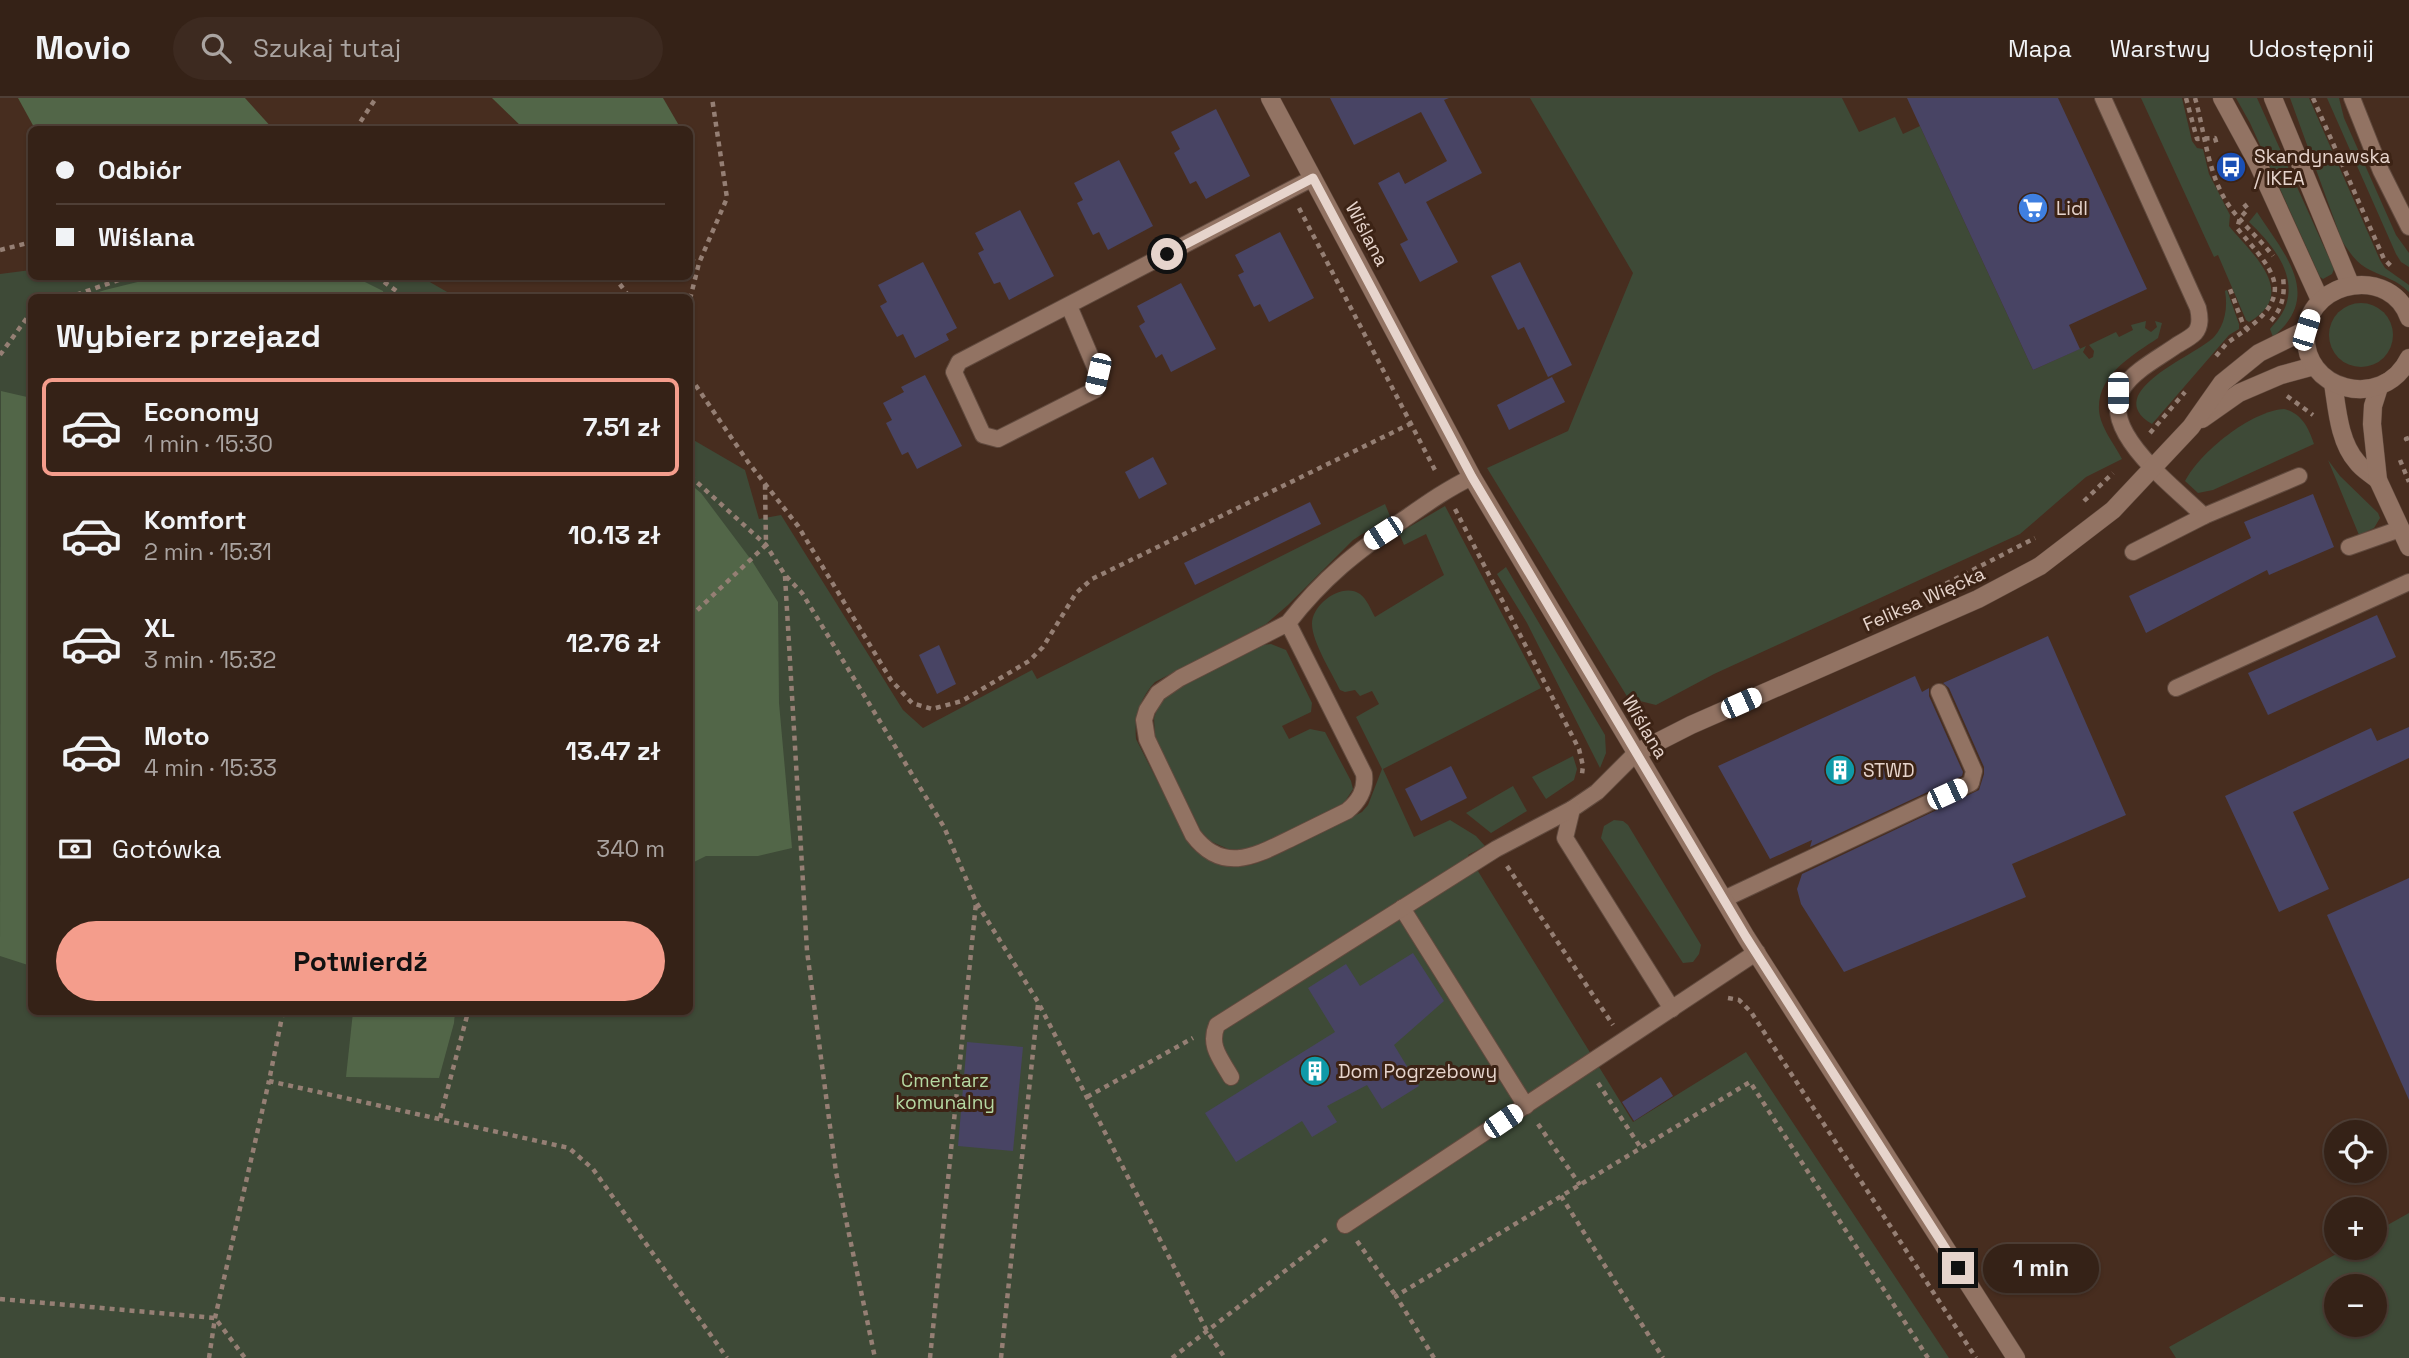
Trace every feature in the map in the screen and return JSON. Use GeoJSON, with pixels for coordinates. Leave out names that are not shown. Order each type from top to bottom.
{"type":"FeatureCollection","features":[{"type":"Feature","properties":{"kind":"street","name":"Wiślana"},"geometry":{"type":"LineString","coordinates":[[1270,98],[1472,477],[1724,899],[2016,1358]]}},
{"type":"Feature","properties":{"kind":"street"},"geometry":{"type":"LineString","coordinates":[[2222,98],[2258,164],[2320,300]]}},
{"type":"Feature","properties":{"kind":"street"},"geometry":{"type":"LineString","coordinates":[[2273,98],[2350,285]]}},
{"type":"Feature","properties":{"kind":"street"},"geometry":{"type":"LineString","coordinates":[[2408,314],[2397,298],[2383,289],[2367,284],[2350,285],[2334,290],[2320,300],[2311,314],[2306,330],[2307,349],[2314,366],[2343,388],[2361,391],[2379,387],[2395,377],[2409,360]]}},
{"type":"Feature","properties":{"kind":"street","name":"Feliksa Więcka"},"geometry":{"type":"LineString","coordinates":[[1636,753],[2011,583],[2040,566],[2113,510],[2191,427],[2222,383],[2264,349],[2306,330]]}},
{"type":"Feature","properties":{"kind":"street","name":"Feliksa Więcka"},"geometry":{"type":"LineString","coordinates":[[2191,427],[2239,393],[2281,375],[2314,366]]}},
{"type":"Feature","properties":{"kind":"street"},"geometry":{"type":"LineString","coordinates":[[2333,383],[2345,439],[2356,462],[2378,480]]}},
{"type":"Feature","properties":{"kind":"street"},"geometry":{"type":"LineString","coordinates":[[2379,387],[2373,407],[2372,424],[2378,480],[2409,547]]}},
{"type":"Feature","properties":{"kind":"lane"},"geometry":{"type":"LineString","coordinates":[[2103,98],[2198,308],[2200,321],[2195,333],[2133,376],[2118,393],[2118,415],[2127,435],[2154,468],[2204,516]]}},
{"type":"Feature","properties":{"kind":"lane"},"geometry":{"type":"LineString","coordinates":[[2352,98],[2381,171],[2409,227]]}},
{"type":"Feature","properties":{"kind":"lane"},"geometry":{"type":"LineString","coordinates":[[1069,306],[1098,374],[1095,390],[998,439],[983,435],[954,372],[959,362],[1313,178]]}},
{"type":"Feature","properties":{"kind":"lane"},"geometry":{"type":"LineString","coordinates":[[2133,552],[2204,516],[2299,476]]}},
{"type":"Feature","properties":{"kind":"lane"},"geometry":{"type":"LineString","coordinates":[[1288,623],[1364,774],[1365,782],[1356,803],[1347,811],[1254,857],[1243,859],[1220,855],[1200,845],[1193,835],[1147,739],[1144,720],[1152,702],[1168,686],[1288,623],[1315,589],[1352,555],[1445,490],[1472,477]]}},
{"type":"Feature","properties":{"kind":"lane"},"geometry":{"type":"LineString","coordinates":[[2349,547],[2400,529]]}},
{"type":"Feature","properties":{"kind":"lane"},"geometry":{"type":"LineString","coordinates":[[2176,688],[2409,582]]}},
{"type":"Feature","properties":{"kind":"lane"},"geometry":{"type":"LineString","coordinates":[[1724,899],[1971,783],[1975,771],[1940,692]]}},
{"type":"Feature","properties":{"kind":"lane"},"geometry":{"type":"LineString","coordinates":[[1231,1077],[1217,1052],[1212,1036],[1217,1025],[1496,849],[1572,810],[1597,792],[1636,753]]}},
{"type":"Feature","properties":{"kind":"lane"},"geometry":{"type":"LineString","coordinates":[[1572,810],[1565,838],[1672,1009]]}},
{"type":"Feature","properties":{"kind":"lane"},"geometry":{"type":"LineString","coordinates":[[1402,908],[1526,1105]]}},
{"type":"Feature","properties":{"kind":"lane"},"geometry":{"type":"LineString","coordinates":[[1345,1225],[1757,952]]}},
{"type":"Feature","properties":{"kind":"path"},"geometry":{"type":"LineString","coordinates":[[358,126],[376,98]]}},
{"type":"Feature","properties":{"kind":"path"},"geometry":{"type":"LineString","coordinates":[[691,294],[699,263],[727,198],[712,98]]}},
{"type":"Feature","properties":{"kind":"path"},"geometry":{"type":"LineString","coordinates":[[2186,98],[2197,139],[2215,138],[2217,145]]}},
{"type":"Feature","properties":{"kind":"path"},"geometry":{"type":"LineString","coordinates":[[2195,98],[2213,170],[2223,196],[2273,256],[2283,277],[2282,305],[2264,328],[2264,349]]}},
{"type":"Feature","properties":{"kind":"path"},"geometry":{"type":"LineString","coordinates":[[2313,98],[2384,259],[2395,270]]}},
{"type":"Feature","properties":{"kind":"path"},"geometry":{"type":"LineString","coordinates":[[1290,190],[1578,749],[1583,766],[1579,780]]}},
{"type":"Feature","properties":{"kind":"path"},"geometry":{"type":"LineString","coordinates":[[2208,365],[2227,343],[2269,309],[2274,300],[2275,291],[2267,263],[2237,228],[2240,218],[2248,209],[2244,204]]}},
{"type":"Feature","properties":{"kind":"path"},"geometry":{"type":"LineString","coordinates":[[0,250],[28,243]]}},
{"type":"Feature","properties":{"kind":"path"},"geometry":{"type":"LineString","coordinates":[[693,261],[699,263]]}},
{"type":"Feature","properties":{"kind":"path"},"geometry":{"type":"LineString","coordinates":[[78,294],[119,280]]}},
{"type":"Feature","properties":{"kind":"path"},"geometry":{"type":"LineString","coordinates":[[381,280],[401,294]]}},
{"type":"Feature","properties":{"kind":"path"},"geometry":{"type":"LineString","coordinates":[[2230,289],[2242,324],[2264,349]]}},
{"type":"Feature","properties":{"kind":"path"},"geometry":{"type":"LineString","coordinates":[[0,355],[28,316]]}},
{"type":"Feature","properties":{"kind":"path"},"geometry":{"type":"LineString","coordinates":[[2281,375],[2287,395],[2315,418]]}},
{"type":"Feature","properties":{"kind":"path"},"geometry":{"type":"LineString","coordinates":[[693,381],[798,526],[891,680],[912,702],[932,709],[962,701],[1029,661],[1043,647],[1076,593],[1092,579],[1437,411]]}},
{"type":"Feature","properties":{"kind":"path"},"geometry":{"type":"LineString","coordinates":[[2080,504],[2138,449],[2191,385]]}},
{"type":"Feature","properties":{"kind":"path"},"geometry":{"type":"LineString","coordinates":[[693,479],[766,545],[785,575],[802,593],[944,827],[976,902],[1038,1002],[1207,1331],[1225,1358]]}},
{"type":"Feature","properties":{"kind":"path"},"geometry":{"type":"LineString","coordinates":[[693,614],[766,545],[765,484]]}},
{"type":"Feature","properties":{"kind":"path"},"geometry":{"type":"LineString","coordinates":[[1926,594],[2040,535]]}},
{"type":"Feature","properties":{"kind":"path"},"geometry":{"type":"LineString","coordinates":[[785,575],[807,951],[836,1172],[875,1358]]}},
{"type":"Feature","properties":{"kind":"path"},"geometry":{"type":"LineString","coordinates":[[1496,849],[1623,1041]]}},
{"type":"Feature","properties":{"kind":"path"},"geometry":{"type":"LineString","coordinates":[[930,1358],[976,902]]}},
{"type":"Feature","properties":{"kind":"path"},"geometry":{"type":"LineString","coordinates":[[1720,1000],[1734,999],[1748,1007],[1976,1358]]}},
{"type":"Feature","properties":{"kind":"path"},"geometry":{"type":"LineString","coordinates":[[1001,1358],[1038,1002]]}},
{"type":"Feature","properties":{"kind":"path"},"geometry":{"type":"LineString","coordinates":[[209,1358],[215,1318],[282,1015]]}},
{"type":"Feature","properties":{"kind":"path"},"geometry":{"type":"LineString","coordinates":[[440,1118],[467,1015]]}},
{"type":"Feature","properties":{"kind":"path"},"geometry":{"type":"LineString","coordinates":[[1087,1097],[1217,1025]]}},
{"type":"Feature","properties":{"kind":"path"},"geometry":{"type":"LineString","coordinates":[[1586,1065],[1641,1148]]}},
{"type":"Feature","properties":{"kind":"path"},"geometry":{"type":"LineString","coordinates":[[269,1081],[569,1148],[593,1169],[727,1358]]}},
{"type":"Feature","properties":{"kind":"path"},"geometry":{"type":"LineString","coordinates":[[1396,1296],[1749,1082],[1928,1358]]}},
{"type":"Feature","properties":{"kind":"path"},"geometry":{"type":"LineString","coordinates":[[1526,1105],[1580,1185]]}},
{"type":"Feature","properties":{"kind":"path"},"geometry":{"type":"LineString","coordinates":[[1561,1196],[1663,1358]]}},
{"type":"Feature","properties":{"kind":"path"},"geometry":{"type":"LineString","coordinates":[[1172,1358],[1345,1225],[1396,1296],[1434,1358]]}},
{"type":"Feature","properties":{"kind":"path"},"geometry":{"type":"LineString","coordinates":[[0,1299],[215,1318],[245,1358]]}},
{"type":"Feature","properties":{"kind":"green space"},"geometry":{"type":"Polygon","coordinates":[[[18,98],[245,98],[270,126],[33,126],[18,98]]]}},
{"type":"Feature","properties":{"kind":"green space"},"geometry":{"type":"Polygon","coordinates":[[[492,98],[663,98],[679,126],[521,126],[492,98]]]}},
{"type":"Feature","properties":{"kind":"green space"},"geometry":{"type":"Polygon","coordinates":[[[1530,98],[1842,98],[1859,132],[1895,117],[1903,134],[1920,126],[2033,370],[2086,346],[2083,352],[2089,359],[2093,357],[2094,351],[2089,345],[2116,332],[2119,337],[2133,330],[2131,325],[2146,321],[2145,328],[2151,332],[2157,327],[2155,321],[2162,323],[2158,338],[2118,367],[2104,386],[2100,398],[2102,423],[2122,459],[2086,477],[2020,534],[1714,674],[1656,705],[1628,698],[1487,468],[1568,431],[1633,273],[1530,98]]]}},
{"type":"Feature","properties":{"kind":"green space"},"geometry":{"type":"Polygon","coordinates":[[[2141,98],[2182,98],[2192,141],[2197,148],[2203,149],[2209,174],[2230,215],[2229,226],[2258,261],[2271,286],[2270,299],[2264,311],[2249,322],[2218,255],[2214,257],[2141,98]]]}},
{"type":"Feature","properties":{"kind":"green space"},"geometry":{"type":"Polygon","coordinates":[[[2236,98],[2257,98],[2334,269],[2332,274],[2323,279],[2320,277],[2236,98]]]}},
{"type":"Feature","properties":{"kind":"green space"},"geometry":{"type":"Polygon","coordinates":[[[2290,98],[2309,98],[2380,260],[2385,268],[2409,285],[2409,292],[2361,265],[2342,241],[2290,98]]]}},
{"type":"Feature","properties":{"kind":"green space"},"geometry":{"type":"Polygon","coordinates":[[[2327,98],[2339,98],[2344,118],[2396,235],[2409,253],[2409,267],[2401,262],[2396,254],[2327,98]]]}},
{"type":"Feature","properties":{"kind":"green space"},"geometry":{"type":"Polygon","coordinates":[[[2257,212],[2287,258],[2297,289],[2296,305],[2288,321],[2273,337],[2270,329],[2286,305],[2288,281],[2280,259],[2266,239],[2249,222],[2257,212]]]}},
{"type":"Feature","properties":{"kind":"green space","name":"Cmentarz komunalny"},"geometry":{"type":"Polygon","coordinates":[[[28,270],[28,280],[426,280],[451,294],[28,294],[28,1015],[693,1015],[693,440],[745,470],[759,519],[781,515],[903,710],[923,728],[1032,670],[1037,679],[1385,504],[1390,516],[1353,540],[1266,624],[1155,682],[1142,701],[1137,716],[1136,739],[1191,847],[1205,858],[1232,867],[1271,858],[1362,812],[1368,805],[1382,769],[1356,717],[1379,704],[1372,691],[1360,696],[1355,690],[1340,690],[1315,640],[1313,616],[1329,597],[1353,591],[1362,596],[1375,617],[1444,575],[1426,534],[1404,545],[1399,533],[1445,506],[1541,688],[1383,769],[1414,837],[1450,820],[1476,836],[1485,846],[1468,855],[1633,1122],[1746,1052],[1949,1358],[0,1358],[0,274],[28,270]]]}},
{"type":"Feature","properties":{"kind":"green space"},"geometry":{"type":"Polygon","coordinates":[[[146,280],[361,280],[383,291],[384,294],[93,294],[146,280]]]}},
{"type":"Feature","properties":{"kind":"green space"},"geometry":{"type":"Polygon","coordinates":[[[2227,290],[2239,329],[2229,335],[2152,424],[2139,412],[2137,399],[2144,387],[2157,375],[2214,337],[2225,316],[2227,290]]]}},
{"type":"Feature","properties":{"kind":"green space"},"geometry":{"type":"Polygon","coordinates":[[[2361,303],[2379,309],[2387,317],[2393,335],[2387,353],[2379,361],[2361,367],[2343,361],[2335,353],[2329,335],[2335,317],[2343,309],[2361,303]]]}},
{"type":"Feature","properties":{"kind":"green space"},"geometry":{"type":"Polygon","coordinates":[[[1,391],[28,399],[28,965],[0,956],[1,391]]]}},
{"type":"Feature","properties":{"kind":"green space"},"geometry":{"type":"Polygon","coordinates":[[[2284,409],[2304,422],[2314,444],[2213,490],[2198,493],[2185,481],[2202,458],[2228,435],[2257,417],[2284,409]]]}},
{"type":"Feature","properties":{"kind":"green space"},"geometry":{"type":"Polygon","coordinates":[[[2328,460],[2340,476],[2378,513],[2380,518],[2374,528],[2359,535],[2328,460]]]}},
{"type":"Feature","properties":{"kind":"green space"},"geometry":{"type":"Polygon","coordinates":[[[693,486],[701,493],[752,561],[778,602],[779,703],[792,848],[758,856],[706,856],[693,862],[693,486]]]}},
{"type":"Feature","properties":{"kind":"green space"},"geometry":{"type":"Polygon","coordinates":[[[1506,567],[1605,735],[1606,753],[1600,768],[1527,623],[1497,574],[1506,567]]]}},
{"type":"Feature","properties":{"kind":"green space"},"geometry":{"type":"Polygon","coordinates":[[[1271,644],[1286,650],[1312,703],[1311,712],[1282,726],[1289,739],[1310,729],[1325,732],[1353,789],[1344,803],[1259,846],[1228,849],[1210,841],[1201,831],[1155,738],[1154,718],[1158,706],[1173,690],[1262,645],[1271,644]]]}},
{"type":"Feature","properties":{"kind":"green space"},"geometry":{"type":"Polygon","coordinates":[[[1573,756],[1577,769],[1574,780],[1546,799],[1532,777],[1573,756]]]}},
{"type":"Feature","properties":{"kind":"green space"},"geometry":{"type":"Polygon","coordinates":[[[1513,786],[1527,811],[1491,833],[1466,813],[1513,786]]]}},
{"type":"Feature","properties":{"kind":"green space"},"geometry":{"type":"Polygon","coordinates":[[[1614,820],[1628,825],[1701,945],[1693,962],[1683,963],[1601,838],[1604,826],[1614,820]]]}},
{"type":"Feature","properties":{"kind":"green space"},"geometry":{"type":"Polygon","coordinates":[[[353,1015],[455,1015],[439,1078],[346,1077],[353,1015]]]}},
{"type":"Feature","properties":{"kind":"green space"},"geometry":{"type":"Polygon","coordinates":[[[2409,1213],[2409,1358],[2176,1358],[2169,1347],[2325,1260],[2387,1260],[2387,1225],[2409,1213]]]}},
{"type":"Feature","properties":{"kind":"building"},"geometry":{"type":"Polygon","coordinates":[[[1330,98],[1449,98],[1444,100],[1482,173],[1426,202],[1458,262],[1420,282],[1400,244],[1408,240],[1378,183],[1399,172],[1405,184],[1447,161],[1421,112],[1354,145],[1330,98]]]}},
{"type":"Feature","properties":{"kind":"building","name":"Lidl"},"geometry":{"type":"Polygon","coordinates":[[[1907,98],[2058,98],[2147,289],[2069,325],[2080,349],[2033,370],[1907,98]]]}},
{"type":"Feature","properties":{"kind":"building"},"geometry":{"type":"Polygon","coordinates":[[[1216,109],[1250,176],[1206,199],[1196,181],[1190,184],[1174,153],[1180,149],[1171,132],[1216,109]]]}},
{"type":"Feature","properties":{"kind":"building"},"geometry":{"type":"Polygon","coordinates":[[[1119,160],[1153,226],[1108,250],[1099,232],[1093,235],[1077,203],[1083,200],[1074,183],[1119,160]]]}},
{"type":"Feature","properties":{"kind":"building"},"geometry":{"type":"Polygon","coordinates":[[[1020,210],[1054,276],[1009,300],[1000,282],[994,284],[978,253],[984,250],[975,233],[1020,210]]]}},
{"type":"Feature","properties":{"kind":"building"},"geometry":{"type":"Polygon","coordinates":[[[1280,232],[1314,298],[1269,322],[1260,304],[1254,307],[1238,275],[1244,272],[1235,255],[1280,232]]]}},
{"type":"Feature","properties":{"kind":"building"},"geometry":{"type":"Polygon","coordinates":[[[923,262],[957,328],[946,334],[949,340],[915,358],[903,334],[897,337],[880,306],[887,302],[878,285],[923,262]]]}},
{"type":"Feature","properties":{"kind":"building"},"geometry":{"type":"Polygon","coordinates":[[[1520,262],[1572,365],[1548,377],[1524,327],[1518,330],[1491,276],[1520,262]]]}},
{"type":"Feature","properties":{"kind":"building"},"geometry":{"type":"Polygon","coordinates":[[[1181,283],[1216,349],[1171,372],[1162,354],[1156,358],[1139,326],[1145,322],[1137,306],[1181,283]]]}},
{"type":"Feature","properties":{"kind":"building"},"geometry":{"type":"Polygon","coordinates":[[[925,375],[962,446],[917,469],[908,452],[902,455],[886,423],[892,420],[883,403],[904,392],[901,387],[925,375]]]}},
{"type":"Feature","properties":{"kind":"building"},"geometry":{"type":"Polygon","coordinates":[[[1552,377],[1565,402],[1509,430],[1497,405],[1552,377]]]}},
{"type":"Feature","properties":{"kind":"building"},"geometry":{"type":"Polygon","coordinates":[[[1153,457],[1167,484],[1139,499],[1125,472],[1153,457]]]}},
{"type":"Feature","properties":{"kind":"building"},"geometry":{"type":"Polygon","coordinates":[[[2313,494],[2334,547],[2269,575],[2267,570],[2146,633],[2129,596],[2251,538],[2244,522],[2313,494]]]}},
{"type":"Feature","properties":{"kind":"building"},"geometry":{"type":"Polygon","coordinates":[[[1310,502],[1321,524],[1195,585],[1184,563],[1310,502]]]}},
{"type":"Feature","properties":{"kind":"building"},"geometry":{"type":"Polygon","coordinates":[[[2377,615],[2396,657],[2268,715],[2248,673],[2377,615]]]}},
{"type":"Feature","properties":{"kind":"building"},"geometry":{"type":"Polygon","coordinates":[[[2048,636],[2126,815],[2012,864],[2026,897],[1844,972],[1801,904],[1797,889],[1802,874],[1979,790],[1984,767],[1949,688],[1943,683],[2048,636]]]}},
{"type":"Feature","properties":{"kind":"building"},"geometry":{"type":"Polygon","coordinates":[[[939,645],[956,684],[937,694],[919,655],[939,645]]]}},
{"type":"Feature","properties":{"kind":"building","name":"STWD"},"geometry":{"type":"Polygon","coordinates":[[[1915,676],[1922,692],[1929,688],[1929,696],[1963,772],[1962,776],[1810,847],[1812,840],[1770,859],[1718,766],[1915,676]]]}},
{"type":"Feature","properties":{"kind":"building"},"geometry":{"type":"Polygon","coordinates":[[[2409,727],[2409,758],[2293,812],[2329,889],[2279,912],[2225,796],[2371,728],[2377,741],[2409,727]]]}},
{"type":"Feature","properties":{"kind":"building"},"geometry":{"type":"Polygon","coordinates":[[[1451,766],[1467,798],[1421,821],[1405,789],[1451,766]]]}},
{"type":"Feature","properties":{"kind":"building"},"geometry":{"type":"Polygon","coordinates":[[[2409,878],[2409,1100],[2327,915],[2409,878]]]}},
{"type":"Feature","properties":{"kind":"building","name":"Dom Pogrzebowy"},"geometry":{"type":"Polygon","coordinates":[[[1413,953],[1444,1001],[1394,1045],[1419,1086],[1382,1109],[1367,1085],[1327,1106],[1337,1122],[1312,1137],[1302,1121],[1236,1162],[1205,1113],[1335,1032],[1308,988],[1346,964],[1360,986],[1413,953]]]}},
{"type":"Feature","properties":{"kind":"building"},"geometry":{"type":"Polygon","coordinates":[[[967,1042],[1023,1047],[1013,1151],[958,1146],[967,1042]]]}},
{"type":"Feature","properties":{"kind":"building"},"geometry":{"type":"Polygon","coordinates":[[[1661,1077],[1673,1096],[1634,1121],[1622,1102],[1661,1077]]]}},
{"type":"Feature","properties":{"kind":"place","name":"Skandynawska / IKEA"},"geometry":{"type":"Point","coordinates":[2231,167]}},
{"type":"Feature","properties":{"kind":"place","name":"Lidl"},"geometry":{"type":"Point","coordinates":[2033,208]}},
{"type":"Feature","properties":{"kind":"place","name":"STWD"},"geometry":{"type":"Point","coordinates":[1840,770]}},
{"type":"Feature","properties":{"kind":"place","name":"Dom Pogrzebowy"},"geometry":{"type":"Point","coordinates":[1315,1071]}},
{"type":"Feature","properties":{"kind":"route"},"geometry":{"type":"LineString","coordinates":[[1167,254],[1313,178],[1472,477],[1746,937],[1958,1268]]}}]}
